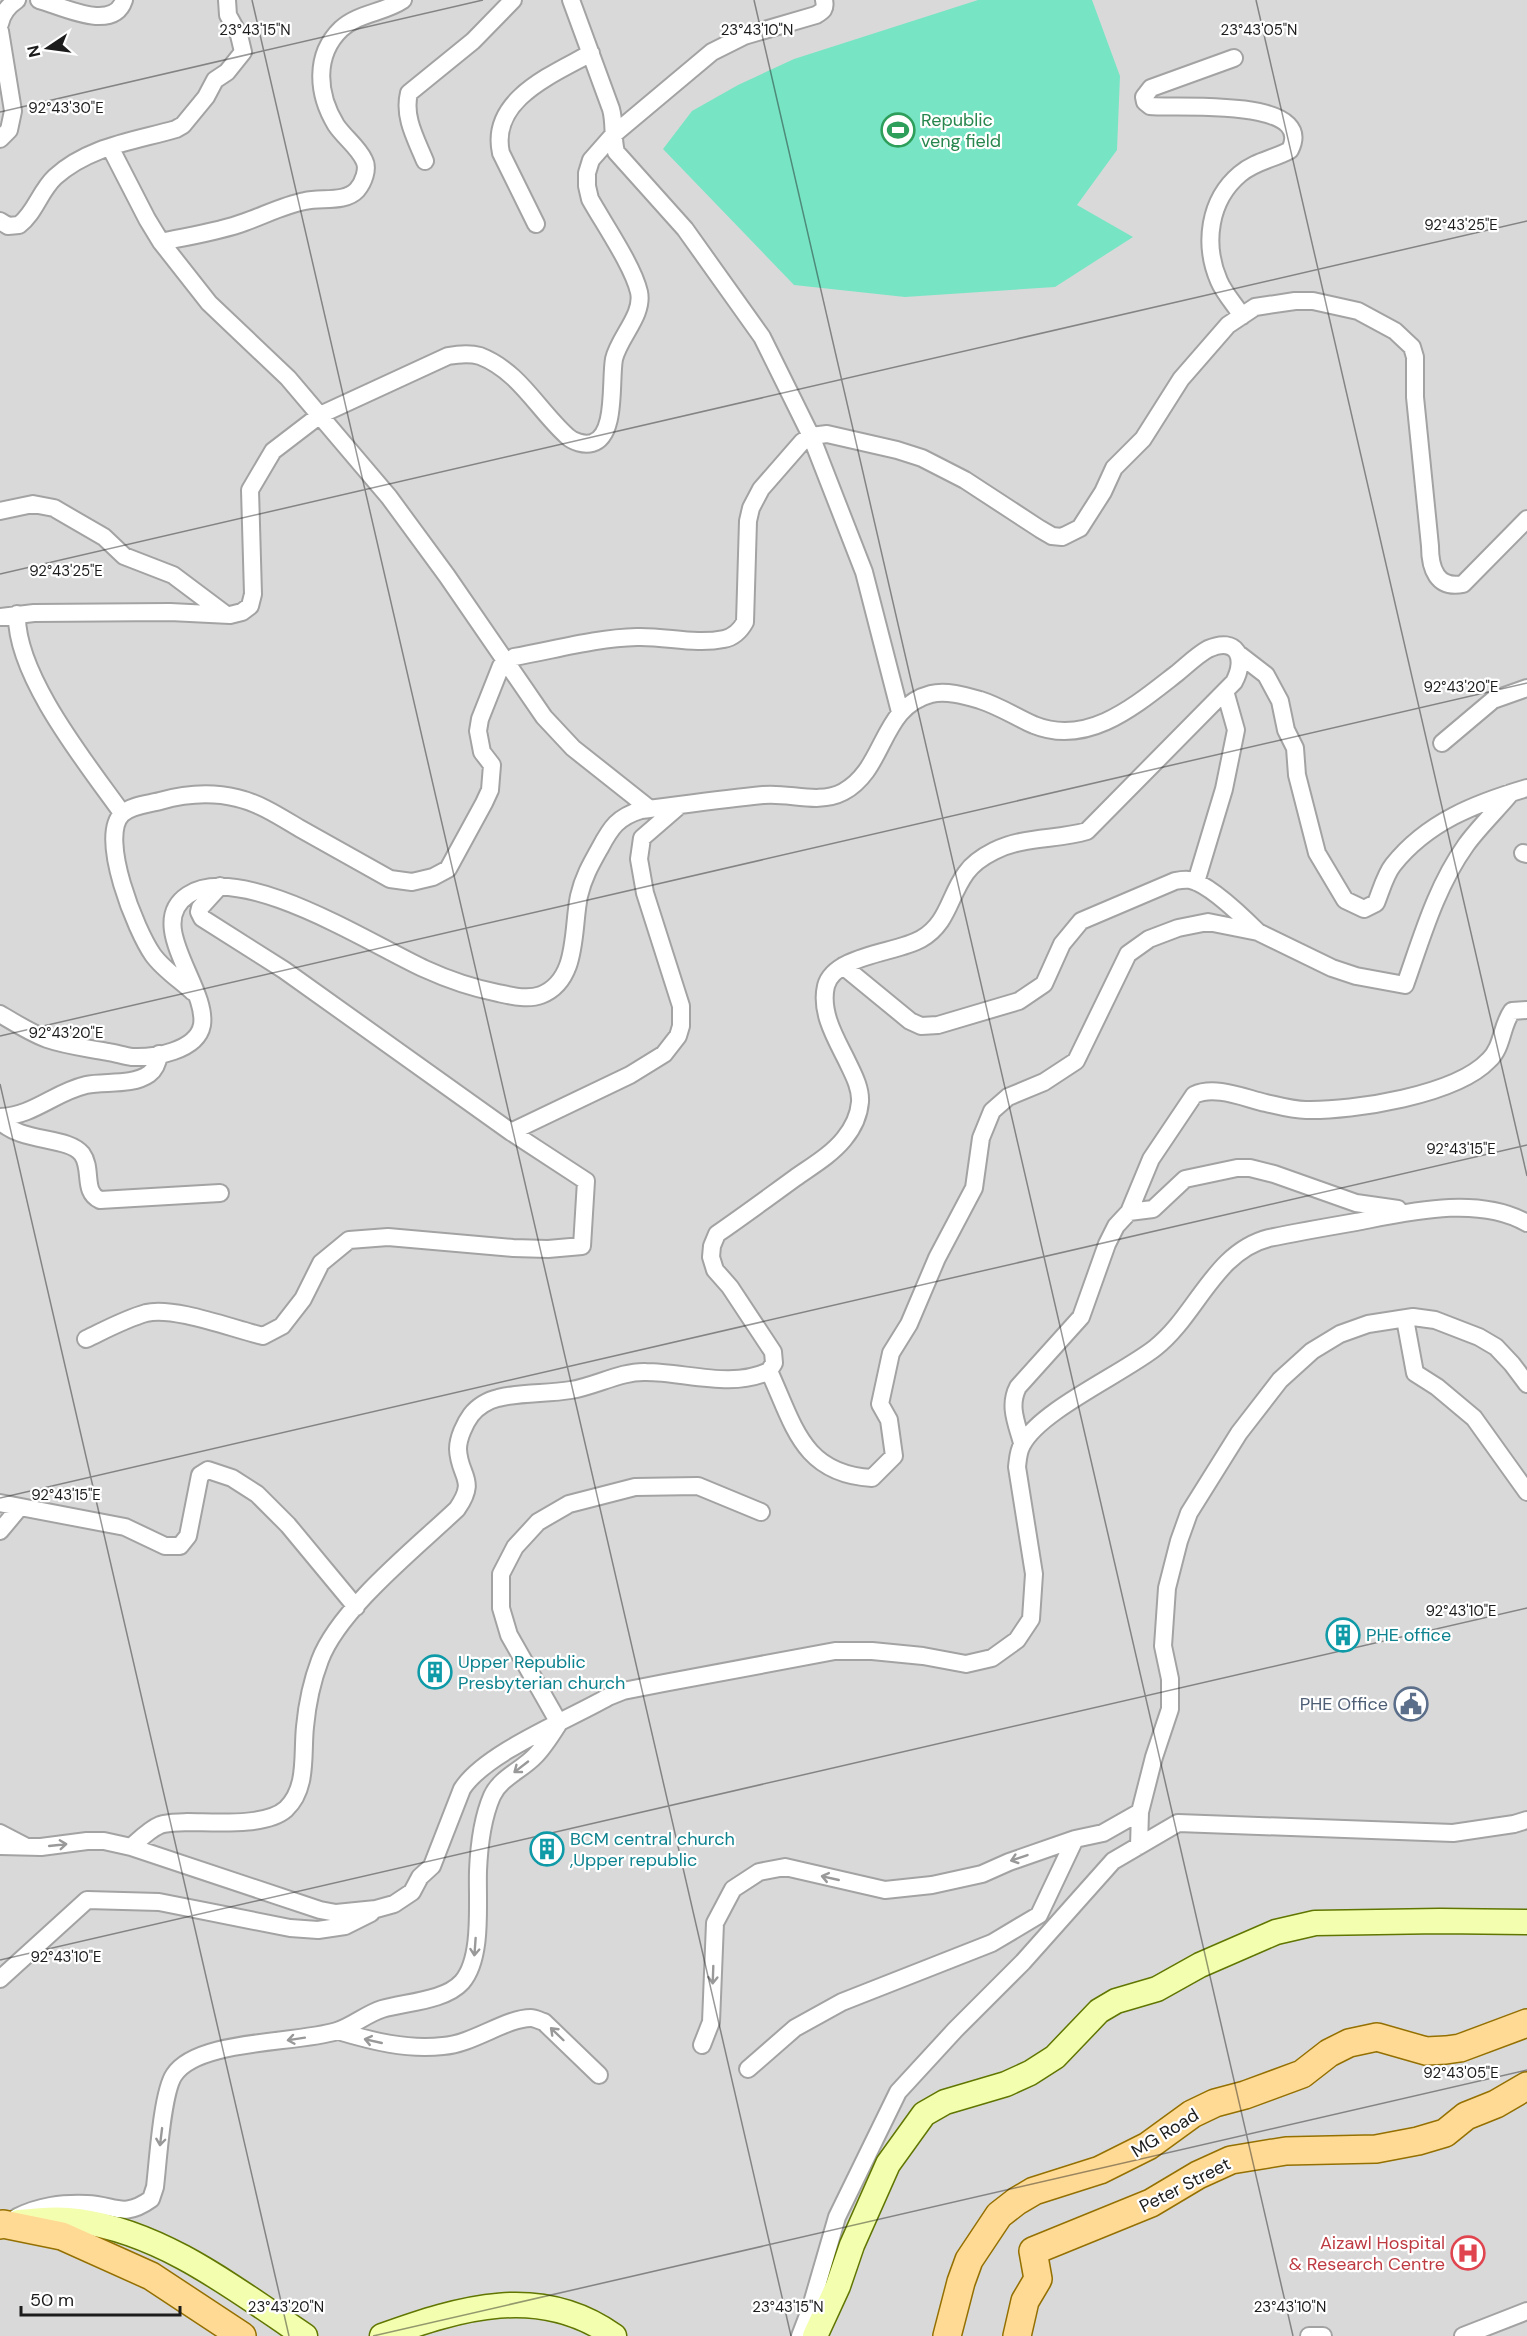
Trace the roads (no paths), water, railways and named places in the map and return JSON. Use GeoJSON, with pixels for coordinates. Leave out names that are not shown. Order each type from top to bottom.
{"type":"FeatureCollection","features":[{"type":"Feature","properties":{"kind":"main road"},"geometry":{"type":"LineString","coordinates":[[815,2336],[888,2164],[924,2114],[945,2102],[1006,2084],[1030,2073],[1054,2058],[1099,2011],[1116,2001],[1156,1989],[1200,1965],[1276,1932],[1316,1923],[1527,1922]]}},
{"type":"Feature","properties":{"kind":"main road","name":"MG Road"},"geometry":{"type":"LineString","coordinates":[[947,2336],[969,2260],[999,2215],[1017,2200],[1034,2191],[1100,2170],[1148,2146],[1192,2114],[1215,2103],[1245,2095],[1302,2074],[1329,2053],[1349,2043],[1377,2037],[1426,2051],[1446,2050],[1460,2048],[1527,2023]]}},
{"type":"Feature","properties":{"kind":"main road","name":"Peter Street"},"geometry":{"type":"LineString","coordinates":[[1017,2336],[1025,2301],[1038,2279],[1033,2251],[1151,2203],[1198,2175],[1231,2160],[1286,2151],[1356,2151],[1398,2146],[1445,2133],[1466,2116],[1496,2104],[1527,2086]]}},
{"type":"Feature","properties":{"kind":"main road"},"geometry":{"type":"LineString","coordinates":[[1,2224],[44,2220],[77,2221],[122,2230],[203,2268],[305,2336]]}},
{"type":"Feature","properties":{"kind":"main road"},"geometry":{"type":"LineString","coordinates":[[1,2224],[62,2236],[151,2276],[242,2336]]}},
{"type":"Feature","properties":{"kind":"main road"},"geometry":{"type":"LineString","coordinates":[[382,2336],[433,2318],[514,2304],[536,2305],[574,2313],[614,2336]]}},
{"type":"Feature","properties":{"kind":"street"},"geometry":{"type":"LineString","coordinates":[[0,24],[8,6],[17,0]]}},
{"type":"Feature","properties":{"kind":"street"},"geometry":{"type":"LineString","coordinates":[[39,0],[99,17],[115,13],[124,0]]}},
{"type":"Feature","properties":{"kind":"street"},"geometry":{"type":"LineString","coordinates":[[0,220],[8,226],[19,225],[55,177],[88,155],[177,129],[183,125],[200,105],[215,80],[240,58],[243,52],[228,15],[227,0]]}},
{"type":"Feature","properties":{"kind":"street"},"geometry":{"type":"LineString","coordinates":[[161,242],[214,232],[298,202],[347,196],[356,191],[364,177],[366,167],[364,160],[336,125],[328,108],[322,92],[321,66],[324,55],[341,30],[350,22],[381,12],[403,0]]}},
{"type":"Feature","properties":{"kind":"street"},"geometry":{"type":"LineString","coordinates":[[425,160],[408,120],[406,108],[409,93],[473,41],[513,0]]}},
{"type":"Feature","properties":{"kind":"street"},"geometry":{"type":"LineString","coordinates":[[571,0],[614,117],[613,135],[616,152],[648,185],[685,229],[762,337],[811,436],[864,572],[900,712]]}},
{"type":"Feature","properties":{"kind":"street"},"geometry":{"type":"LineString","coordinates":[[0,617],[17,614],[153,612],[226,615],[242,612],[250,606],[254,594],[250,490],[273,451],[320,415],[448,356],[465,354],[480,356],[508,373],[526,389],[568,438],[580,443],[592,443],[602,438],[608,427],[615,358],[620,342],[636,314],[640,295],[635,279],[590,199],[587,173],[591,160],[613,135],[712,52],[744,36],[823,12],[824,0]]}},
{"type":"Feature","properties":{"kind":"street"},"geometry":{"type":"LineString","coordinates":[[0,31],[13,111],[9,130],[0,139]]}},
{"type":"Feature","properties":{"kind":"street"},"geometry":{"type":"LineString","coordinates":[[536,224],[501,153],[499,144],[502,124],[513,105],[528,91],[591,53]]}},
{"type":"Feature","properties":{"kind":"street"},"geometry":{"type":"LineString","coordinates":[[1234,58],[1151,88],[1144,97],[1145,102],[1150,106],[1208,105],[1251,111],[1284,121],[1292,128],[1294,142],[1290,150],[1256,163],[1240,173],[1227,187],[1213,218],[1208,238],[1219,281],[1242,316]]}},
{"type":"Feature","properties":{"kind":"street"},"geometry":{"type":"LineString","coordinates":[[110,147],[161,242],[209,303],[288,378],[389,497],[507,661],[533,702],[560,735],[650,809]]}},
{"type":"Feature","properties":{"kind":"street"},"geometry":{"type":"LineString","coordinates":[[200,999],[155,957],[142,935],[114,854],[114,831],[122,813],[169,798],[198,794],[235,798],[261,807],[390,879],[412,882],[433,877],[448,869],[490,790],[492,765],[482,752],[478,730],[480,719],[501,666],[514,657],[617,639],[649,637],[691,642],[725,639],[736,634],[745,622],[748,521],[751,508],[761,489],[802,442],[811,436],[827,434],[922,458],[965,480],[1052,536],[1062,537],[1080,528],[1103,492],[1114,468],[1143,439],[1181,379],[1214,338],[1255,307],[1295,301],[1313,301],[1358,311],[1381,322],[1412,347],[1415,357],[1414,397],[1430,560],[1432,570],[1439,578],[1455,585],[1463,584],[1527,519]]}},
{"type":"Feature","properties":{"kind":"street"},"geometry":{"type":"LineString","coordinates":[[0,511],[33,504],[54,508],[104,537],[124,556],[173,575],[226,615]]}},
{"type":"Feature","properties":{"kind":"street"},"geometry":{"type":"LineString","coordinates":[[17,614],[19,639],[40,689],[68,738],[122,813]]}},
{"type":"Feature","properties":{"kind":"street"},"geometry":{"type":"LineString","coordinates":[[0,1014],[48,1039],[131,1057],[159,1054],[188,1044],[197,1036],[201,1027],[200,999],[178,950],[172,925],[174,914],[177,904],[188,895],[201,889],[220,886],[236,888],[290,903],[328,918],[411,963],[471,988],[524,997],[540,996],[554,988],[564,976],[570,961],[579,897],[585,875],[612,827],[625,815],[650,809],[764,795],[810,799],[831,797],[844,792],[868,768],[900,712],[920,698],[935,693],[951,693],[987,702],[1047,729],[1079,731],[1120,714],[1205,651],[1215,647],[1227,646],[1236,650],[1266,675],[1280,701],[1286,730],[1295,748],[1297,775],[1317,853],[1345,900],[1364,909],[1376,903],[1392,866],[1421,837],[1442,822],[1472,806],[1519,790]]}},
{"type":"Feature","properties":{"kind":"street"},"geometry":{"type":"LineString","coordinates":[[131,1846],[161,1825],[255,1821],[284,1811],[300,1789],[305,1724],[320,1660],[330,1638],[377,1584],[458,1509],[466,1497],[467,1479],[458,1450],[472,1414],[483,1404],[508,1396],[570,1390],[644,1371],[744,1378],[769,1371],[774,1363],[773,1353],[730,1287],[715,1270],[711,1257],[712,1245],[717,1234],[831,1152],[852,1129],[858,1114],[860,1094],[829,1023],[825,1007],[827,984],[832,976],[843,966],[856,960],[920,940],[932,931],[948,911],[966,873],[979,860],[994,851],[1028,840],[1087,831],[1224,691],[1238,673],[1241,663],[1240,655]]}},
{"type":"Feature","properties":{"kind":"street"},"geometry":{"type":"LineString","coordinates":[[1442,743],[1493,700],[1527,688]]}},
{"type":"Feature","properties":{"kind":"street"},"geometry":{"type":"LineString","coordinates":[[1196,882],[1224,789],[1236,730],[1224,691]]}},
{"type":"Feature","properties":{"kind":"street"},"geometry":{"type":"LineString","coordinates":[[769,1371],[804,1446],[816,1460],[851,1477],[872,1478],[894,1456],[889,1420],[880,1404],[891,1353],[909,1324],[937,1258],[974,1188],[981,1138],[992,1112],[1008,1097],[1044,1082],[1076,1061],[1128,954],[1149,939],[1178,928],[1208,922],[1258,932],[1332,968],[1370,980],[1405,985],[1429,915],[1466,845],[1519,790]]}},
{"type":"Feature","properties":{"kind":"street"},"geometry":{"type":"LineString","coordinates":[[511,1132],[636,1072],[664,1054],[678,1036],[681,1026],[681,1006],[650,910],[639,859],[642,838],[680,805]]}},
{"type":"Feature","properties":{"kind":"street"},"geometry":{"type":"LineString","coordinates":[[843,966],[910,1021],[921,1026],[938,1025],[1018,1001],[1044,984],[1062,944],[1081,921],[1175,881],[1187,879],[1196,882],[1236,910],[1258,932]]}},
{"type":"Feature","properties":{"kind":"street"},"geometry":{"type":"LineString","coordinates":[[86,1339],[148,1312],[198,1317],[218,1325],[263,1336],[282,1326],[303,1299],[321,1263],[349,1240],[388,1237],[513,1248],[548,1249],[582,1246],[586,1180],[511,1132],[284,970],[202,918],[200,908],[220,886]]}},
{"type":"Feature","properties":{"kind":"street"},"geometry":{"type":"LineString","coordinates":[[1023,1443],[1012,1410],[1014,1395],[1018,1387],[1081,1317],[1107,1244],[1116,1226],[1129,1212],[1151,1159],[1194,1095],[1211,1090],[1295,1109],[1316,1110],[1362,1106],[1440,1089],[1484,1066],[1497,1050],[1508,1016],[1512,1011],[1527,1010]]}},
{"type":"Feature","properties":{"kind":"street"},"geometry":{"type":"LineString","coordinates":[[0,1025],[24,1028]]}},
{"type":"Feature","properties":{"kind":"street"},"geometry":{"type":"LineString","coordinates":[[0,1119],[32,1110],[65,1092],[86,1085],[135,1080],[149,1074],[158,1063],[159,1054]]}},
{"type":"Feature","properties":{"kind":"street"},"geometry":{"type":"LineString","coordinates":[[0,1119],[17,1133],[69,1145],[82,1154],[88,1168],[89,1189],[93,1197],[100,1200],[220,1193]]}},
{"type":"Feature","properties":{"kind":"street"},"geometry":{"type":"LineString","coordinates":[[1129,1212],[1153,1209],[1185,1179],[1237,1168],[1269,1172],[1356,1203],[1414,1211]]}},
{"type":"Feature","properties":{"kind":"street"},"geometry":{"type":"LineString","coordinates":[[0,1846],[28,1848],[104,1841],[131,1846],[320,1910],[336,1913],[376,1909],[394,1904],[412,1892],[420,1877],[432,1866],[462,1789],[469,1779],[489,1761],[608,1697],[623,1691],[835,1651],[872,1651],[923,1656],[966,1664],[992,1658],[1017,1640],[1031,1619],[1034,1574],[1017,1467],[1018,1453],[1023,1443],[1045,1419],[1157,1346],[1178,1325],[1227,1262],[1251,1244],[1269,1238],[1414,1211],[1471,1208],[1525,1217]]}},
{"type":"Feature","properties":{"kind":"street"},"geometry":{"type":"LineString","coordinates":[[1139,1846],[1140,1812],[1154,1757],[1170,1709],[1170,1679],[1163,1646],[1167,1588],[1179,1541],[1189,1513],[1239,1433],[1280,1380],[1312,1351],[1340,1334],[1368,1324],[1413,1317],[1435,1320],[1479,1337],[1496,1347],[1527,1384]]}},
{"type":"Feature","properties":{"kind":"street"},"geometry":{"type":"LineString","coordinates":[[1406,1319],[1416,1373],[1437,1387],[1474,1418],[1527,1492]]}},
{"type":"Feature","properties":{"kind":"street"},"geometry":{"type":"LineString","coordinates":[[0,1503],[125,1527],[165,1546],[180,1546],[188,1536],[200,1475],[208,1470],[232,1478],[257,1494],[288,1525],[356,1607]]}},
{"type":"Feature","properties":{"kind":"street"},"geometry":{"type":"LineString","coordinates":[[559,1723],[509,1635],[501,1608],[501,1574],[515,1547],[538,1522],[569,1504],[635,1487],[698,1486],[761,1512]]}},
{"type":"Feature","properties":{"kind":"street"},"geometry":{"type":"LineString","coordinates":[[0,1531],[20,1507]]}},
{"type":"Feature","properties":{"kind":"street"},"geometry":{"type":"LineString","coordinates":[[1,2224],[38,2207],[91,2204],[129,2210],[150,2199],[155,2187],[168,2091],[172,2077],[189,2060],[214,2052],[338,2031],[381,2010],[412,2004],[452,1991],[471,1969],[475,1950],[480,1838],[491,1798],[501,1783],[534,1758],[559,1723]]}},
{"type":"Feature","properties":{"kind":"street"},"geometry":{"type":"LineString","coordinates":[[702,2045],[711,2022],[715,1923],[733,1889],[759,1872],[785,1868],[885,1890],[932,1885],[982,1874],[1074,1839],[1102,1833],[1140,1812]]}},
{"type":"Feature","properties":{"kind":"street"},"geometry":{"type":"LineString","coordinates":[[800,2336],[810,2310],[837,2217],[898,2092],[955,2030],[1023,1962],[1113,1861],[1178,1823],[1453,1833],[1527,1820]]}},
{"type":"Feature","properties":{"kind":"street"},"geometry":{"type":"LineString","coordinates":[[0,1833],[28,1848]]}},
{"type":"Feature","properties":{"kind":"street"},"geometry":{"type":"LineString","coordinates":[[748,2069],[795,2028],[842,2002],[992,1942],[1039,1915],[1074,1839]]}},
{"type":"Feature","properties":{"kind":"street"},"geometry":{"type":"LineString","coordinates":[[0,1979],[87,1900],[159,1902],[290,1928],[318,1930],[345,1926],[376,1909]]}},
{"type":"Feature","properties":{"kind":"street"},"geometry":{"type":"LineString","coordinates":[[338,2031],[384,2043],[412,2047],[444,2046],[470,2040],[517,2020],[532,2018],[544,2022],[599,2075]]}},
{"type":"Feature","properties":{"kind":"street"},"geometry":{"type":"LineString","coordinates":[[1463,2336],[1527,2311]]}},
{"type":"Feature","properties":{"kind":"street"},"geometry":{"type":"LineString","coordinates":[[1309,2336],[1323,2336]]}},
{"type":"Feature","properties":{"kind":"place","name":"Republic veng field"},"geometry":{"type":"Point","coordinates":[898,130]}},
{"type":"Feature","properties":{"kind":"place","name":"PHE office"},"geometry":{"type":"Point","coordinates":[1343,1635]}},
{"type":"Feature","properties":{"kind":"place","name":"Upper Republic Presbyterian church"},"geometry":{"type":"Point","coordinates":[435,1672]}},
{"type":"Feature","properties":{"kind":"place","name":"PHE Office"},"geometry":{"type":"Point","coordinates":[1411,1704]}},
{"type":"Feature","properties":{"kind":"place","name":"BCM central church ,Upper republic"},"geometry":{"type":"Point","coordinates":[547,1849]}},
{"type":"Feature","properties":{"kind":"place","name":"Aizawl Hospital & Research Centre"},"geometry":{"type":"Point","coordinates":[1468,2253]}}]}
